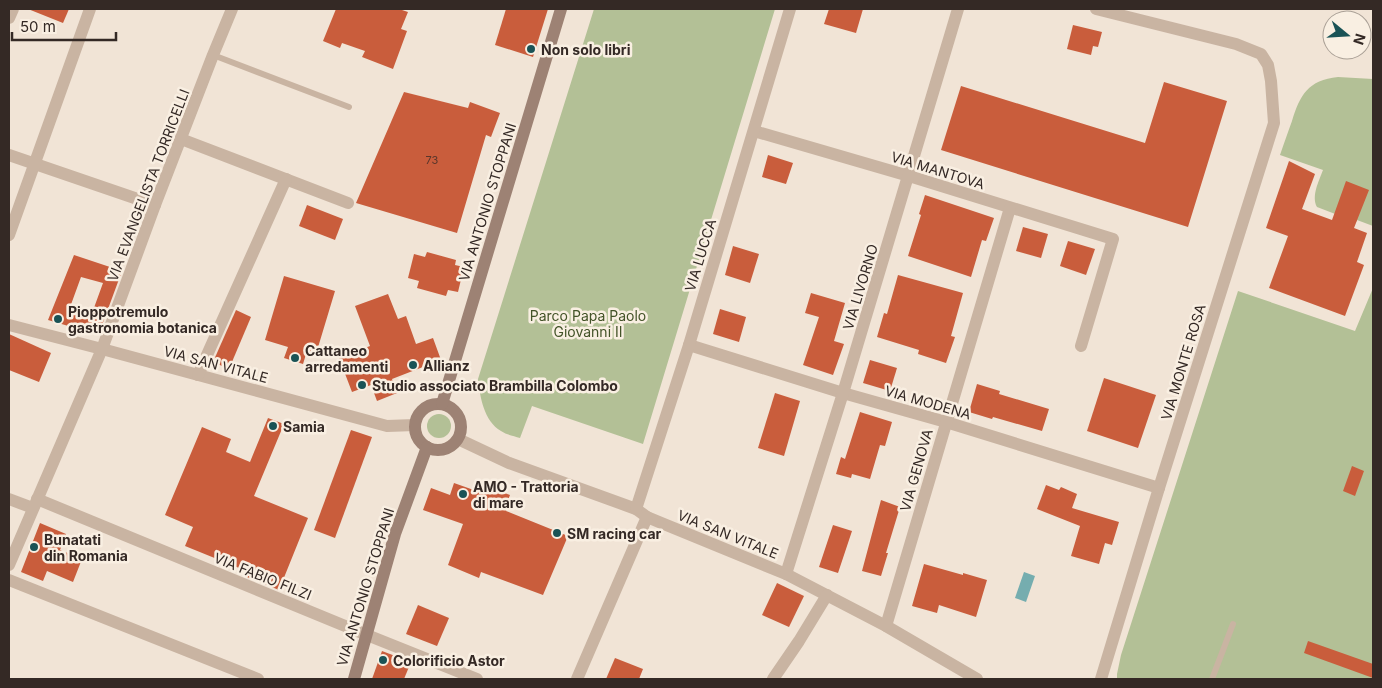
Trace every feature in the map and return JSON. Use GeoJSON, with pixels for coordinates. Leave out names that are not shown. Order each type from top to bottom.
{"type":"FeatureCollection","features":[{"type":"Feature","properties":{"kind":"street"},"geometry":{"type":"LineString","coordinates":[[9,18],[13,9]]}},
{"type":"Feature","properties":{"kind":"street"},"geometry":{"type":"LineString","coordinates":[[9,235],[90,9]]}},
{"type":"Feature","properties":{"kind":"street","name":"VIA EVANGELISTA TORRICELLI"},"geometry":{"type":"LineString","coordinates":[[9,564],[102,349],[155,205],[232,9]]}},
{"type":"Feature","properties":{"kind":"street","name":"VIA ANTONIO STOPPANI"},"geometry":{"type":"LineString","coordinates":[[442,404],[561,9]]}},
{"type":"Feature","properties":{"kind":"street","name":"VIA LUCCA"},"geometry":{"type":"LineString","coordinates":[[577,679],[642,513],[688,345],[790,9]]}},
{"type":"Feature","properties":{"kind":"street","name":"VIA LIVORNO"},"geometry":{"type":"LineString","coordinates":[[786,574],[843,393],[958,9]]}},
{"type":"Feature","properties":{"kind":"street","name":"VIA MONTE ROSA"},"geometry":{"type":"LineString","coordinates":[[1096,9],[1236,44],[1261,54],[1268,65],[1274,123],[1100,679]]}},
{"type":"Feature","properties":{"kind":"street","name":"VIA MANTOVA"},"geometry":{"type":"LineString","coordinates":[[754,130],[1113,239],[1081,346]]}},
{"type":"Feature","properties":{"kind":"street"},"geometry":{"type":"LineString","coordinates":[[181,139],[348,203]]}},
{"type":"Feature","properties":{"kind":"street"},"geometry":{"type":"LineString","coordinates":[[9,155],[155,205]]}},
{"type":"Feature","properties":{"kind":"street"},"geometry":{"type":"LineString","coordinates":[[198,375],[286,179]]}},
{"type":"Feature","properties":{"kind":"street","name":"VIA GENOVA"},"geometry":{"type":"LineString","coordinates":[[886,626],[1010,208]]}},
{"type":"Feature","properties":{"kind":"street","name":"VIA SAN VITALE"},"geometry":{"type":"LineString","coordinates":[[9,325],[387,426],[415,425]]}},
{"type":"Feature","properties":{"kind":"street","name":"VIA MODENA"},"geometry":{"type":"LineString","coordinates":[[688,345],[1159,488]]}},
{"type":"Feature","properties":{"kind":"street"},"geometry":{"type":"LineString","coordinates":[[442,404],[450,407],[455,412],[459,418],[461,432],[454,444],[436,451],[420,441],[416,436],[415,425],[422,410],[428,406],[442,404]]}},
{"type":"Feature","properties":{"kind":"street","name":"VIA SAN VITALE"},"geometry":{"type":"LineString","coordinates":[[458,439],[509,463],[642,513],[786,574],[886,626],[977,679]]}},
{"type":"Feature","properties":{"kind":"street","name":"VIA ANTONIO STOPPANI"},"geometry":{"type":"LineString","coordinates":[[354,679],[394,534],[427,447]]}},
{"type":"Feature","properties":{"kind":"street","name":"VIA FABIO FILZI"},"geometry":{"type":"LineString","coordinates":[[9,499],[35,504],[477,679]]}},
{"type":"Feature","properties":{"kind":"street"},"geometry":{"type":"LineString","coordinates":[[9,580],[258,679]]}},
{"type":"Feature","properties":{"kind":"street"},"geometry":{"type":"LineString","coordinates":[[773,679],[827,595]]}},
{"type":"Feature","properties":{"kind":"lane"},"geometry":{"type":"LineString","coordinates":[[213,54],[349,107]]}},
{"type":"Feature","properties":{"kind":"lane"},"geometry":{"type":"LineString","coordinates":[[1212,679],[1233,624]]}},
{"type":"Feature","properties":{"kind":"green space","name":"Parco Papa Paolo Giovanni II"},"geometry":{"type":"Polygon","coordinates":[[[594,9],[775,9],[643,444],[532,406],[520,438],[506,434],[495,427],[487,415],[478,379],[594,9]]]}},
{"type":"Feature","properties":{"kind":"green space"},"geometry":{"type":"Polygon","coordinates":[[[1338,77],[1373,79],[1373,226],[1357,220],[1356,222],[1317,207],[1315,193],[1323,170],[1280,155],[1302,96],[1312,85],[1319,81],[1338,77]]]}},
{"type":"Feature","properties":{"kind":"green space"},"geometry":{"type":"Polygon","coordinates":[[[1373,288],[1373,679],[1117,679],[1121,655],[1238,291],[1355,331],[1373,288]]]}},
{"type":"Feature","properties":{"kind":"green space"},"geometry":{"type":"Polygon","coordinates":[[[439,414],[447,418],[451,426],[447,434],[439,438],[431,434],[427,426],[431,418],[439,414]]]}},
{"type":"Feature","properties":{"kind":"water"},"geometry":{"type":"Polygon","coordinates":[[[1024,572],[1035,576],[1026,602],[1015,598],[1024,572]]]}},
{"type":"Feature","properties":{"kind":"building"},"geometry":{"type":"Polygon","coordinates":[[[28,9],[69,9],[63,23],[28,9]]]}},
{"type":"Feature","properties":{"kind":"building"},"geometry":{"type":"Polygon","coordinates":[[[336,9],[399,9],[408,12],[401,29],[407,31],[393,69],[362,57],[365,51],[342,43],[340,48],[323,41],[336,9]]]}},
{"type":"Feature","properties":{"kind":"building"},"geometry":{"type":"Polygon","coordinates":[[[506,9],[548,9],[533,57],[495,45],[506,9]]]}},
{"type":"Feature","properties":{"kind":"building"},"geometry":{"type":"Polygon","coordinates":[[[829,9],[863,9],[856,33],[824,24],[829,9]]]}},
{"type":"Feature","properties":{"kind":"building"},"geometry":{"type":"Polygon","coordinates":[[[1073,25],[1102,32],[1098,47],[1093,46],[1091,55],[1067,49],[1073,25]]]}},
{"type":"Feature","properties":{"kind":"building"},"geometry":{"type":"Polygon","coordinates":[[[1164,82],[1227,101],[1188,227],[941,150],[961,86],[1145,143],[1164,82]]]}},
{"type":"Feature","properties":{"kind":"building"},"geometry":{"type":"Polygon","coordinates":[[[404,92],[468,108],[470,102],[500,113],[491,137],[486,135],[457,233],[356,203],[404,92]]]}},
{"type":"Feature","properties":{"kind":"building"},"geometry":{"type":"Polygon","coordinates":[[[768,155],[793,163],[786,184],[762,177],[768,155]]]}},
{"type":"Feature","properties":{"kind":"building"},"geometry":{"type":"Polygon","coordinates":[[[1289,161],[1315,174],[1302,209],[1332,220],[1346,181],[1369,190],[1354,228],[1367,233],[1357,262],[1364,265],[1345,316],[1269,288],[1288,236],[1266,228],[1289,161]]]}},
{"type":"Feature","properties":{"kind":"building"},"geometry":{"type":"Polygon","coordinates":[[[925,195],[994,218],[986,241],[982,240],[971,277],[908,256],[921,215],[919,214],[925,195]]]}},
{"type":"Feature","properties":{"kind":"building"},"geometry":{"type":"Polygon","coordinates":[[[307,205],[343,219],[335,240],[299,226],[307,205]]]}},
{"type":"Feature","properties":{"kind":"building"},"geometry":{"type":"Polygon","coordinates":[[[1023,227],[1048,234],[1041,258],[1016,251],[1023,227]]]}},
{"type":"Feature","properties":{"kind":"building"},"geometry":{"type":"Polygon","coordinates":[[[1068,241],[1095,249],[1086,275],[1060,266],[1068,241]]]}},
{"type":"Feature","properties":{"kind":"building"},"geometry":{"type":"Polygon","coordinates":[[[733,246],[759,254],[750,283],[725,275],[733,246]]]}},
{"type":"Feature","properties":{"kind":"building"},"geometry":{"type":"Polygon","coordinates":[[[427,252],[456,260],[455,265],[464,267],[458,292],[448,290],[446,296],[417,288],[419,281],[408,278],[414,254],[425,257],[427,252]]]}},
{"type":"Feature","properties":{"kind":"building"},"geometry":{"type":"Polygon","coordinates":[[[74,255],[122,271],[101,328],[92,333],[48,320],[74,255]],[[81,277],[69,310],[91,316],[103,283],[81,277]]]}},
{"type":"Feature","properties":{"kind":"building"},"geometry":{"type":"Polygon","coordinates":[[[898,275],[963,293],[951,336],[955,337],[946,363],[918,354],[919,350],[877,337],[884,313],[887,314],[898,275]]]}},
{"type":"Feature","properties":{"kind":"building"},"geometry":{"type":"Polygon","coordinates":[[[284,276],[335,291],[316,354],[307,351],[303,364],[284,358],[288,347],[265,340],[284,276]]]}},
{"type":"Feature","properties":{"kind":"building"},"geometry":{"type":"Polygon","coordinates":[[[811,293],[845,303],[834,341],[844,344],[833,375],[803,365],[819,317],[805,313],[811,293]]]}},
{"type":"Feature","properties":{"kind":"building"},"geometry":{"type":"Polygon","coordinates":[[[388,294],[398,319],[406,316],[416,344],[433,338],[441,360],[392,379],[397,393],[377,401],[371,385],[352,392],[339,358],[370,346],[355,306],[388,294]]]}},
{"type":"Feature","properties":{"kind":"building"},"geometry":{"type":"Polygon","coordinates":[[[720,309],[746,317],[739,342],[713,334],[720,309]]]}},
{"type":"Feature","properties":{"kind":"building"},"geometry":{"type":"Polygon","coordinates":[[[236,310],[251,317],[229,369],[213,362],[236,310]]]}},
{"type":"Feature","properties":{"kind":"building"},"geometry":{"type":"Polygon","coordinates":[[[9,334],[51,353],[39,382],[9,370],[9,334]]]}},
{"type":"Feature","properties":{"kind":"building"},"geometry":{"type":"Polygon","coordinates":[[[870,360],[897,368],[890,391],[863,383],[870,360]]]}},
{"type":"Feature","properties":{"kind":"building"},"geometry":{"type":"Polygon","coordinates":[[[1104,378],[1156,395],[1138,448],[1087,431],[1104,378]]]}},
{"type":"Feature","properties":{"kind":"building"},"geometry":{"type":"Polygon","coordinates":[[[977,384],[1000,391],[999,394],[1049,409],[1042,431],[969,412],[977,384]]]}},
{"type":"Feature","properties":{"kind":"building"},"geometry":{"type":"Polygon","coordinates":[[[775,393],[800,401],[784,456],[758,448],[775,393]]]}},
{"type":"Feature","properties":{"kind":"building"},"geometry":{"type":"Polygon","coordinates":[[[860,412],[892,422],[885,446],[880,445],[870,479],[852,474],[851,478],[836,474],[841,457],[845,459],[860,412]]]}},
{"type":"Feature","properties":{"kind":"building"},"geometry":{"type":"Polygon","coordinates":[[[268,418],[284,424],[254,496],[308,518],[279,590],[247,577],[249,572],[185,546],[193,527],[165,515],[202,427],[231,439],[226,452],[250,462],[268,418]]]}},
{"type":"Feature","properties":{"kind":"building"},"geometry":{"type":"Polygon","coordinates":[[[351,430],[372,437],[335,538],[314,530],[351,430]]]}},
{"type":"Feature","properties":{"kind":"building"},"geometry":{"type":"Polygon","coordinates":[[[1352,466],[1364,471],[1355,496],[1343,491],[1352,466]]]}},
{"type":"Feature","properties":{"kind":"building"},"geometry":{"type":"Polygon","coordinates":[[[454,483],[485,494],[488,487],[510,495],[506,511],[568,536],[543,595],[481,572],[479,578],[448,565],[463,524],[423,510],[431,488],[450,495],[454,483]]]}},
{"type":"Feature","properties":{"kind":"building"},"geometry":{"type":"Polygon","coordinates":[[[1046,485],[1059,490],[1061,487],[1077,494],[1072,508],[1119,522],[1112,545],[1105,543],[1099,564],[1071,556],[1080,526],[1037,509],[1046,485]]]}},
{"type":"Feature","properties":{"kind":"building"},"geometry":{"type":"Polygon","coordinates":[[[881,500],[900,507],[881,576],[862,571],[881,500]]]}},
{"type":"Feature","properties":{"kind":"building"},"geometry":{"type":"Polygon","coordinates":[[[40,523],[66,534],[60,550],[82,559],[73,582],[47,571],[43,581],[21,572],[40,523]]]}},
{"type":"Feature","properties":{"kind":"building"},"geometry":{"type":"Polygon","coordinates":[[[833,525],[852,531],[838,573],[819,567],[833,525]]]}},
{"type":"Feature","properties":{"kind":"building"},"geometry":{"type":"Polygon","coordinates":[[[924,564],[987,580],[976,617],[939,605],[937,613],[912,606],[924,564]]]}},
{"type":"Feature","properties":{"kind":"building"},"geometry":{"type":"Polygon","coordinates":[[[777,583],[804,596],[789,627],[762,615],[777,583]]]}},
{"type":"Feature","properties":{"kind":"building"},"geometry":{"type":"Polygon","coordinates":[[[418,605],[449,618],[437,646],[406,634],[418,605]]]}},
{"type":"Feature","properties":{"kind":"building"},"geometry":{"type":"Polygon","coordinates":[[[1308,641],[1373,664],[1373,678],[1304,653],[1308,641]]]}},
{"type":"Feature","properties":{"kind":"building"},"geometry":{"type":"Polygon","coordinates":[[[382,651],[411,662],[404,679],[372,679],[382,651]]]}},
{"type":"Feature","properties":{"kind":"building"},"geometry":{"type":"Polygon","coordinates":[[[615,658],[643,669],[639,679],[606,679],[615,658]]]}},
{"type":"Feature","properties":{"kind":"place","name":"Non solo libri"},"geometry":{"type":"Point","coordinates":[531,49]}},
{"type":"Feature","properties":{"kind":"place","name":"Pioppotremulo gastronomia botanica"},"geometry":{"type":"Point","coordinates":[58,319]}},
{"type":"Feature","properties":{"kind":"place","name":"Cattaneo arredamenti"},"geometry":{"type":"Point","coordinates":[295,358]}},
{"type":"Feature","properties":{"kind":"place","name":"Allianz"},"geometry":{"type":"Point","coordinates":[413,365]}},
{"type":"Feature","properties":{"kind":"place","name":"Studio associato Brambilla Colombo"},"geometry":{"type":"Point","coordinates":[362,385]}},
{"type":"Feature","properties":{"kind":"place","name":"Samia"},"geometry":{"type":"Point","coordinates":[273,426]}},
{"type":"Feature","properties":{"kind":"place","name":"AMO - Trattoria di mare"},"geometry":{"type":"Point","coordinates":[463,494]}},
{"type":"Feature","properties":{"kind":"place","name":"SM racing car"},"geometry":{"type":"Point","coordinates":[557,533]}},
{"type":"Feature","properties":{"kind":"place","name":"Bunatati din Romania"},"geometry":{"type":"Point","coordinates":[34,547]}},
{"type":"Feature","properties":{"kind":"place","name":"Colorificio Astor"},"geometry":{"type":"Point","coordinates":[383,660]}}]}
